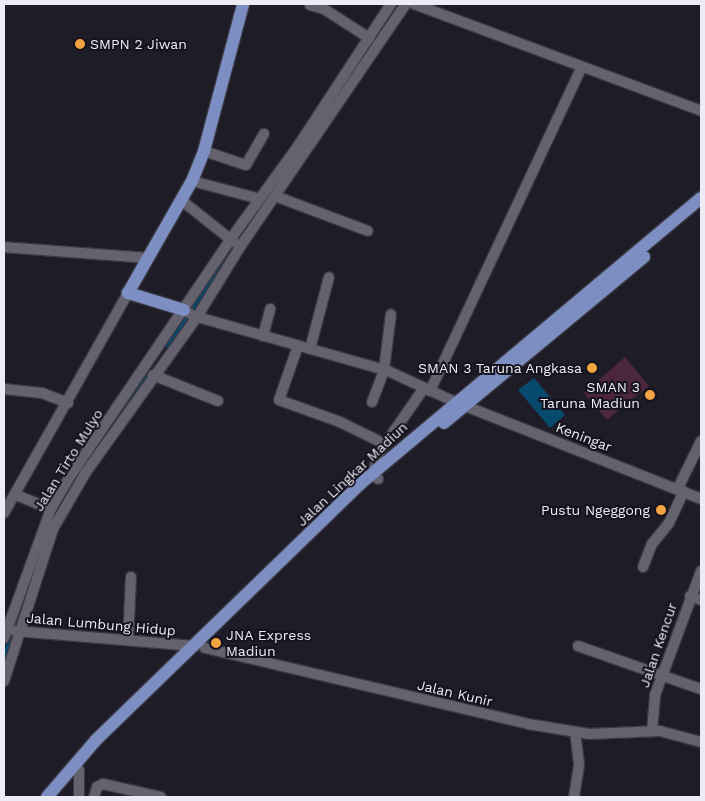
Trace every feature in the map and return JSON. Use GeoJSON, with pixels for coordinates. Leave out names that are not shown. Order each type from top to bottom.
{"type":"FeatureCollection","features":[{"type":"Feature","properties":{"kind":"main road"},"geometry":{"type":"LineString","coordinates":[[190,313],[128,293],[192,181],[204,151],[243,4]]}},
{"type":"Feature","properties":{"kind":"main road","name":"Jalan Lingkar Madiun"},"geometry":{"type":"LineString","coordinates":[[562,320],[701,198]]}},
{"type":"Feature","properties":{"kind":"main road","name":"Jalan Lingkar Madiun"},"geometry":{"type":"LineString","coordinates":[[56,797],[79,770],[200,647],[375,476],[562,320],[701,209]]}},
{"type":"Feature","properties":{"kind":"main road","name":"Jalan Lingkar Madiun"},"geometry":{"type":"LineString","coordinates":[[47,797],[96,740],[200,647]]}},
{"type":"Feature","properties":{"kind":"street"},"geometry":{"type":"LineString","coordinates":[[4,681],[10,632],[53,529],[86,472],[153,375],[260,199],[391,4]]}},
{"type":"Feature","properties":{"kind":"street"},"geometry":{"type":"LineString","coordinates":[[190,313],[235,243],[275,196],[406,4]]}},
{"type":"Feature","properties":{"kind":"street"},"geometry":{"type":"LineString","coordinates":[[414,4],[581,68],[701,111]]}},
{"type":"Feature","properties":{"kind":"street"},"geometry":{"type":"LineString","coordinates":[[310,5],[324,9],[369,38]]}},
{"type":"Feature","properties":{"kind":"street"},"geometry":{"type":"LineString","coordinates":[[375,476],[384,444],[427,390],[581,68]]}},
{"type":"Feature","properties":{"kind":"street"},"geometry":{"type":"LineString","coordinates":[[204,151],[246,165],[264,134]]}},
{"type":"Feature","properties":{"kind":"street"},"geometry":{"type":"LineString","coordinates":[[192,181],[260,199]]}},
{"type":"Feature","properties":{"kind":"street"},"geometry":{"type":"LineString","coordinates":[[275,196],[368,231]]}},
{"type":"Feature","properties":{"kind":"street"},"geometry":{"type":"LineString","coordinates":[[181,200],[235,243]]}},
{"type":"Feature","properties":{"kind":"street"},"geometry":{"type":"LineString","coordinates":[[4,247],[147,258]]}},
{"type":"Feature","properties":{"kind":"street"},"geometry":{"type":"LineString","coordinates":[[310,349],[329,277]]}},
{"type":"Feature","properties":{"kind":"street"},"geometry":{"type":"LineString","coordinates":[[4,513],[11,497],[68,403],[128,293]]}},
{"type":"Feature","properties":{"kind":"street"},"geometry":{"type":"LineString","coordinates":[[264,336],[270,309]]}},
{"type":"Feature","properties":{"kind":"street","name":"Keningar"},"geometry":{"type":"LineString","coordinates":[[190,313],[384,370],[460,404],[701,499]]}},
{"type":"Feature","properties":{"kind":"street","name":"Jalan Tirto Mulyo"},"geometry":{"type":"LineString","coordinates":[[10,632],[50,509],[190,313]]}},
{"type":"Feature","properties":{"kind":"street"},"geometry":{"type":"LineString","coordinates":[[372,402],[384,370],[392,314]]}},
{"type":"Feature","properties":{"kind":"street"},"geometry":{"type":"LineString","coordinates":[[298,346],[279,400],[340,422],[384,444]]}},
{"type":"Feature","properties":{"kind":"street"},"geometry":{"type":"LineString","coordinates":[[153,375],[218,401]]}},
{"type":"Feature","properties":{"kind":"street"},"geometry":{"type":"LineString","coordinates":[[4,389],[42,393],[68,403]]}},
{"type":"Feature","properties":{"kind":"street"},"geometry":{"type":"LineString","coordinates":[[643,567],[652,544],[676,512],[681,490],[701,441]]}},
{"type":"Feature","properties":{"kind":"street"},"geometry":{"type":"LineString","coordinates":[[11,497],[50,509]]}},
{"type":"Feature","properties":{"kind":"street","name":"Jalan Kencur"},"geometry":{"type":"LineString","coordinates":[[652,730],[655,694],[690,596],[701,571]]}},
{"type":"Feature","properties":{"kind":"street"},"geometry":{"type":"LineString","coordinates":[[128,639],[131,576]]}},
{"type":"Feature","properties":{"kind":"street"},"geometry":{"type":"LineString","coordinates":[[690,596],[701,600]]}},
{"type":"Feature","properties":{"kind":"street","name":"Jalan Lumbung Hidup"},"geometry":{"type":"LineString","coordinates":[[10,632],[128,639],[200,647]]}},
{"type":"Feature","properties":{"kind":"street"},"geometry":{"type":"LineString","coordinates":[[578,646],[701,689]]}},
{"type":"Feature","properties":{"kind":"street","name":"Jalan Kunir"},"geometry":{"type":"LineString","coordinates":[[200,647],[576,732],[597,735],[652,730],[701,742]]}},
{"type":"Feature","properties":{"kind":"street"},"geometry":{"type":"LineString","coordinates":[[574,797],[579,764],[576,732]]}},
{"type":"Feature","properties":{"kind":"street"},"geometry":{"type":"LineString","coordinates":[[79,770],[79,797]]}},
{"type":"Feature","properties":{"kind":"street"},"geometry":{"type":"LineString","coordinates":[[94,797],[97,787],[103,784],[161,797]]}},
{"type":"Feature","properties":{"kind":"shaded area"},"geometry":{"type":"Polygon","coordinates":[[[625,357],[649,386],[607,420],[584,393],[625,357]]]}},
{"type":"Feature","properties":{"kind":"water"},"geometry":{"type":"Polygon","coordinates":[[[534,378],[565,415],[550,428],[518,390],[534,378]]]}},
{"type":"Feature","properties":{"kind":"waterway"},"geometry":{"type":"LineString","coordinates":[[334,100],[387,22]]}},
{"type":"Feature","properties":{"kind":"waterway"},"geometry":{"type":"LineString","coordinates":[[166,343],[265,199]]}},
{"type":"Feature","properties":{"kind":"waterway"},"geometry":{"type":"LineString","coordinates":[[89,460],[145,375]]}},
{"type":"Feature","properties":{"kind":"waterway"},"geometry":{"type":"LineString","coordinates":[[49,527],[80,473]]}},
{"type":"Feature","properties":{"kind":"waterway"},"geometry":{"type":"LineString","coordinates":[[4,665],[14,626]]}},
{"type":"Feature","properties":{"kind":"place","name":"SMPN 2 Jiwan"},"geometry":{"type":"Point","coordinates":[80,44]}},
{"type":"Feature","properties":{"kind":"place","name":"SMAN 3 Taruna Angkasa"},"geometry":{"type":"Point","coordinates":[592,368]}},
{"type":"Feature","properties":{"kind":"place","name":"SMAN 3 Taruna Madiun"},"geometry":{"type":"Point","coordinates":[650,395]}},
{"type":"Feature","properties":{"kind":"place","name":"Pustu Ngeggong"},"geometry":{"type":"Point","coordinates":[661,510]}},
{"type":"Feature","properties":{"kind":"place","name":"JNA Express Madiun"},"geometry":{"type":"Point","coordinates":[216,643]}}]}
